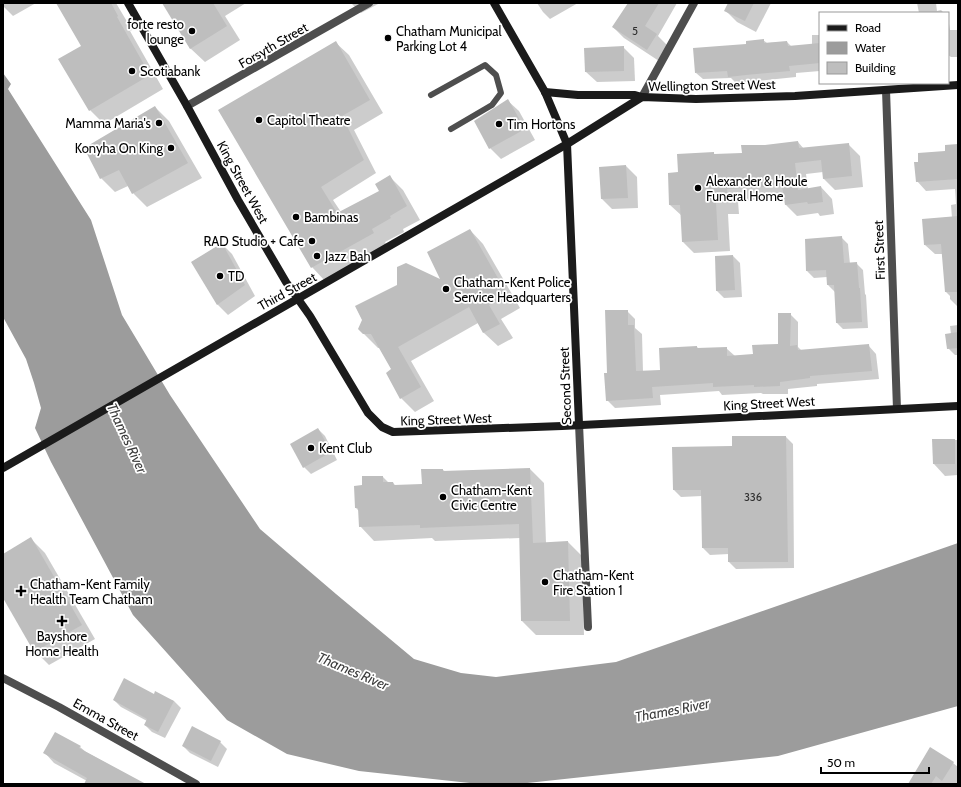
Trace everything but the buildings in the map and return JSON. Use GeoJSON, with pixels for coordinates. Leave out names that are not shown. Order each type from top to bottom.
{"type":"FeatureCollection","features":[{"type":"Feature","properties":{"kind":"street","name":"King Street West"},"geometry":{"type":"LineString","coordinates":[[128,3],[187,106],[238,200],[286,282],[368,413],[382,427],[393,432],[423,432],[958,406]]}},
{"type":"Feature","properties":{"kind":"street","name":"Forsyth Street"},"geometry":{"type":"LineString","coordinates":[[187,106],[369,3]]}},
{"type":"Feature","properties":{"kind":"street"},"geometry":{"type":"LineString","coordinates":[[494,3],[545,92],[567,144]]}},
{"type":"Feature","properties":{"kind":"street"},"geometry":{"type":"LineString","coordinates":[[545,92],[578,95],[635,95],[642,98],[694,3]]}},
{"type":"Feature","properties":{"kind":"street","name":"Wellington Street West"},"geometry":{"type":"LineString","coordinates":[[567,144],[642,98],[696,99],[795,96],[958,86]]}},
{"type":"Feature","properties":{"kind":"street","name":"First Street"},"geometry":{"type":"LineString","coordinates":[[886,90],[897,409]]}},
{"type":"Feature","properties":{"kind":"street","name":"Third Street"},"geometry":{"type":"LineString","coordinates":[[3,468],[567,144]]}},
{"type":"Feature","properties":{"kind":"street","name":"Second Street"},"geometry":{"type":"LineString","coordinates":[[567,144],[588,627]]}},
{"type":"Feature","properties":{"kind":"street","name":"Emma Street"},"geometry":{"type":"LineString","coordinates":[[3,678],[59,707],[196,784]]}},
{"type":"Feature","properties":{"kind":"lane"},"geometry":{"type":"LineString","coordinates":[[431,95],[485,64],[496,75],[501,93],[492,105],[451,129]]}},
{"type":"Feature","properties":{"kind":"water","name":"Thames River"},"geometry":{"type":"Polygon","coordinates":[[[3,73],[11,84],[8,89],[91,220],[122,315],[170,395],[260,529],[414,659],[461,673],[496,677],[616,662],[958,543],[958,706],[778,756],[518,784],[479,784],[359,771],[287,754],[227,720],[133,615],[51,462],[35,428],[41,408],[34,383],[26,359],[3,317],[3,73]]]}},
{"type":"Feature","properties":{"kind":"place","name":"forte resto lounge"},"geometry":{"type":"Point","coordinates":[192,31]}},
{"type":"Feature","properties":{"kind":"place","name":"Chatham Municipal Parking Lot 4"},"geometry":{"type":"Point","coordinates":[388,38]}},
{"type":"Feature","properties":{"kind":"place","name":"Scotiabank"},"geometry":{"type":"Point","coordinates":[132,71]}},
{"type":"Feature","properties":{"kind":"place","name":"Capitol Theatre"},"geometry":{"type":"Point","coordinates":[259,120]}},
{"type":"Feature","properties":{"kind":"place","name":"Mamma Maria's"},"geometry":{"type":"Point","coordinates":[159,123]}},
{"type":"Feature","properties":{"kind":"place","name":"Tim Hortons"},"geometry":{"type":"Point","coordinates":[499,124]}},
{"type":"Feature","properties":{"kind":"place","name":"Konyha On King"},"geometry":{"type":"Point","coordinates":[171,148]}},
{"type":"Feature","properties":{"kind":"place","name":"Alexander & Houle Funeral Home"},"geometry":{"type":"Point","coordinates":[698,188]}},
{"type":"Feature","properties":{"kind":"place","name":"Bambinas"},"geometry":{"type":"Point","coordinates":[296,217]}},
{"type":"Feature","properties":{"kind":"place","name":"RAD Studio + Cafe"},"geometry":{"type":"Point","coordinates":[312,241]}},
{"type":"Feature","properties":{"kind":"place","name":"Jazz Bah"},"geometry":{"type":"Point","coordinates":[317,256]}},
{"type":"Feature","properties":{"kind":"place","name":"TD"},"geometry":{"type":"Point","coordinates":[220,276]}},
{"type":"Feature","properties":{"kind":"place","name":"Chatham-Kent Police Service Headquarters"},"geometry":{"type":"Point","coordinates":[446,289]}},
{"type":"Feature","properties":{"kind":"place","name":"Kent Club"},"geometry":{"type":"Point","coordinates":[311,448]}},
{"type":"Feature","properties":{"kind":"place","name":"Chatham-Kent Civic Centre"},"geometry":{"type":"Point","coordinates":[443,497]}},
{"type":"Feature","properties":{"kind":"place","name":"Chatham-Kent Fire Station 1"},"geometry":{"type":"Point","coordinates":[545,582]}},
{"type":"Feature","properties":{"kind":"place","name":"Chatham-Kent Family Health Team Chatham"},"geometry":{"type":"Point","coordinates":[21,591]}},
{"type":"Feature","properties":{"kind":"place","name":"Bayshore Home Health"},"geometry":{"type":"Point","coordinates":[62,621]}}]}
